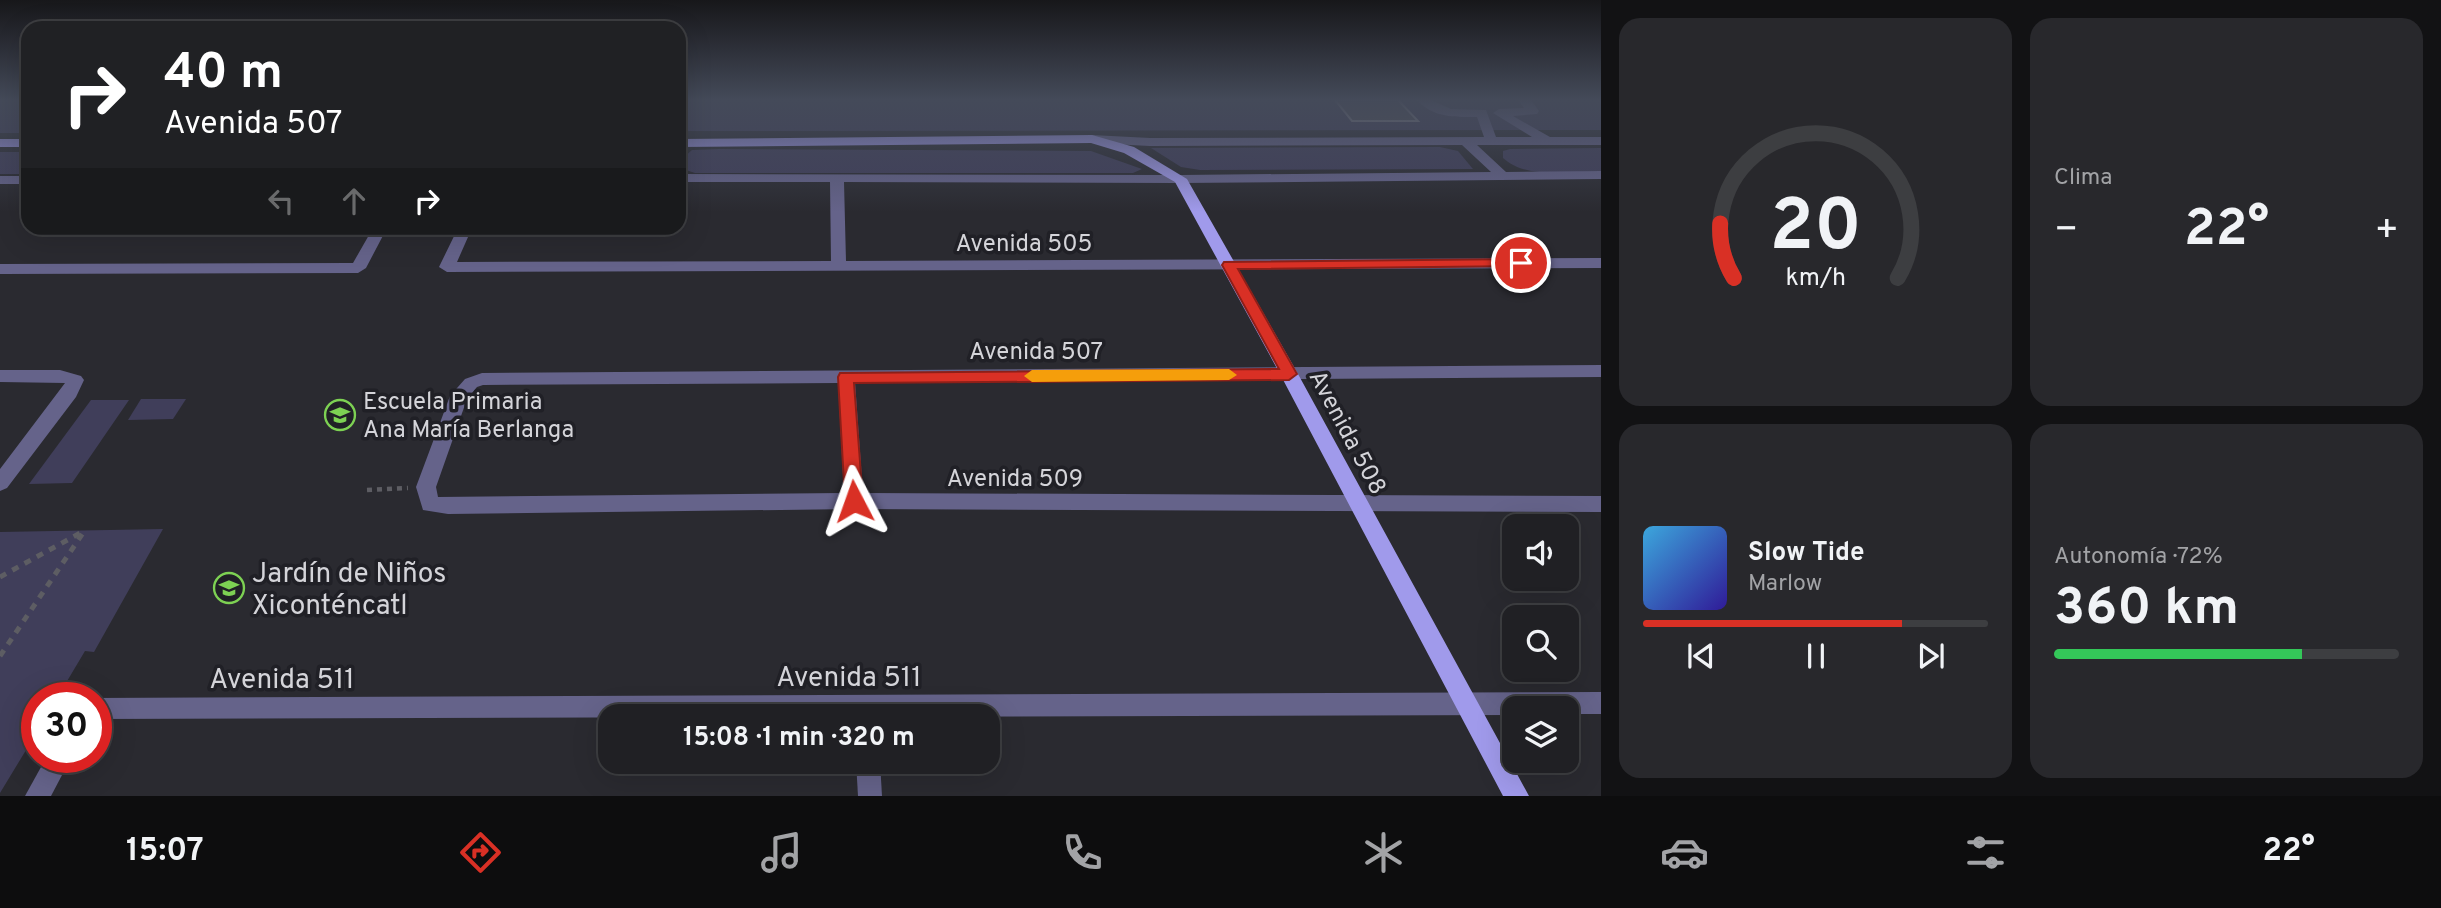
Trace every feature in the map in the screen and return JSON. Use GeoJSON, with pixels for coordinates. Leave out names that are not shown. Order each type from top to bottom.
{"type":"FeatureCollection","features":[{"type":"Feature","properties":{"kind":"main road"},"geometry":{"type":"LineString","coordinates":[[686,143],[1091,139],[1129,150],[1180,179]]}},
{"type":"Feature","properties":{"kind":"main road"},"geometry":{"type":"LineString","coordinates":[[0,143],[21,143]]}},
{"type":"Feature","properties":{"kind":"main road","name":"Avenida 508"},"geometry":{"type":"LineString","coordinates":[[1180,179],[1289,374],[1517,796]]}},
{"type":"Feature","properties":{"kind":"street"},"geometry":{"type":"LineString","coordinates":[[1490,137],[1491,141]]}},
{"type":"Feature","properties":{"kind":"street"},"geometry":{"type":"LineString","coordinates":[[1540,137],[1547,141]]}},
{"type":"Feature","properties":{"kind":"street"},"geometry":{"type":"LineString","coordinates":[[1091,139],[1150,142],[1601,141]]}},
{"type":"Feature","properties":{"kind":"street"},"geometry":{"type":"LineString","coordinates":[[1465,141],[1503,176]]}},
{"type":"Feature","properties":{"kind":"street"},"geometry":{"type":"LineString","coordinates":[[686,178],[1601,176]]}},
{"type":"Feature","properties":{"kind":"street"},"geometry":{"type":"LineString","coordinates":[[837,178],[839,266]]}},
{"type":"Feature","properties":{"kind":"street"},"geometry":{"type":"LineString","coordinates":[[0,180],[21,180]]}},
{"type":"Feature","properties":{"kind":"street"},"geometry":{"type":"LineString","coordinates":[[0,269],[358,268],[376,235]]}},
{"type":"Feature","properties":{"kind":"street","name":"Avenida 505"},"geometry":{"type":"LineString","coordinates":[[462,235],[447,267],[1601,263]]}},
{"type":"Feature","properties":{"kind":"street","name":"Avenida 507"},"geometry":{"type":"LineString","coordinates":[[428,495],[459,396],[471,383],[493,379],[1601,371]]}},
{"type":"Feature","properties":{"kind":"street"},"geometry":{"type":"LineString","coordinates":[[0,376],[60,376],[75,380],[70,393],[0,483]]}},
{"type":"Feature","properties":{"kind":"street"},"geometry":{"type":"LineString","coordinates":[[846,377],[854,501]]}},
{"type":"Feature","properties":{"kind":"street","name":"Avenida 509"},"geometry":{"type":"LineString","coordinates":[[428,495],[448,506],[854,501],[1601,504]]}},
{"type":"Feature","properties":{"kind":"street","name":"Avenida 511"},"geometry":{"type":"LineString","coordinates":[[1000,709],[1601,703]]}},
{"type":"Feature","properties":{"kind":"street","name":"Avenida 511"},"geometry":{"type":"LineString","coordinates":[[112,708],[598,710]]}},
{"type":"Feature","properties":{"kind":"street"},"geometry":{"type":"LineString","coordinates":[[37,796],[50,773]]}},
{"type":"Feature","properties":{"kind":"street"},"geometry":{"type":"LineString","coordinates":[[869,774],[870,796]]}},
{"type":"Feature","properties":{"kind":"path"},"geometry":{"type":"LineString","coordinates":[[367,490],[428,495]]}},
{"type":"Feature","properties":{"kind":"path"},"geometry":{"type":"LineString","coordinates":[[0,577],[85,530],[0,656]]}},
{"type":"Feature","properties":{"kind":"shaded area"},"geometry":{"type":"Polygon","coordinates":[[[1440,147],[1458,151],[1473,169],[1200,170],[1181,167],[1151,148],[1440,147]]]}},
{"type":"Feature","properties":{"kind":"shaded area"},"geometry":{"type":"Polygon","coordinates":[[[1601,148],[1601,171],[1536,172],[1513,165],[1503,158],[1503,151],[1510,149],[1601,148]]]}},
{"type":"Feature","properties":{"kind":"shaded area"},"geometry":{"type":"Polygon","coordinates":[[[692,150],[1091,151],[1142,169],[1133,173],[695,173],[686,170],[686,155],[692,150]]]}},
{"type":"Feature","properties":{"kind":"shaded area"},"geometry":{"type":"Polygon","coordinates":[[[0,152],[21,152],[21,174],[0,174],[0,152]]]}},
{"type":"Feature","properties":{"kind":"shaded area"},"geometry":{"type":"Polygon","coordinates":[[[141,399],[186,399],[173,419],[128,420],[141,399]]]}},
{"type":"Feature","properties":{"kind":"shaded area"},"geometry":{"type":"Polygon","coordinates":[[[91,400],[129,400],[72,483],[29,484],[91,400]]]}},
{"type":"Feature","properties":{"kind":"shaded area"},"geometry":{"type":"Polygon","coordinates":[[[163,529],[94,652],[85,651],[67,682],[21,682],[21,758],[0,793],[0,532],[163,529]]]}},
{"type":"Feature","properties":{"kind":"slow traffic"},"geometry":{"type":"LineString","coordinates":[[1032,376],[1229,375]]}},
{"type":"Feature","properties":{"kind":"place","name":"Escuela Primaria Ana María Berlanga"},"geometry":{"type":"Point","coordinates":[340,415]}},
{"type":"Feature","properties":{"kind":"place","name":"Jardín de Niños Xiconténcatl"},"geometry":{"type":"Point","coordinates":[229,588]}},
{"type":"Feature","properties":{"kind":"route"},"geometry":{"type":"LineString","coordinates":[[854,501],[846,377],[1289,374],[1228,265],[1521,263]]}}]}
